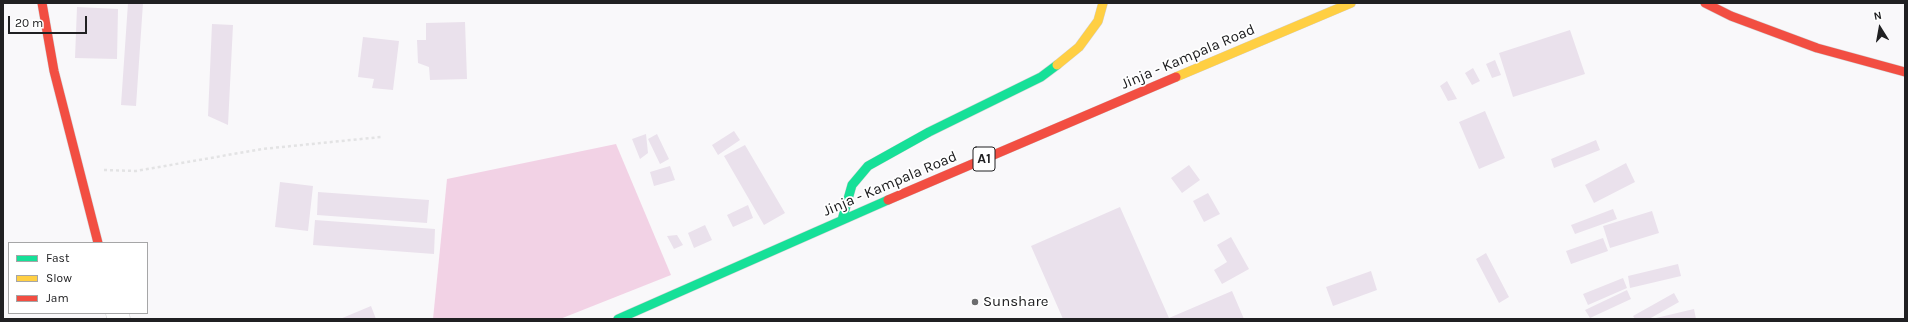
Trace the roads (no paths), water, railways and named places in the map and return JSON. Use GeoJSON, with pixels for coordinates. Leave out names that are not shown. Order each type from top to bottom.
{"type":"FeatureCollection","features":[{"type":"Feature","properties":{"kind":"main road"},"geometry":{"type":"LineString","coordinates":[[42,3],[54,71],[98,242]]}},
{"type":"Feature","properties":{"kind":"main road"},"geometry":{"type":"LineString","coordinates":[[842,220],[852,185],[868,166],[929,132],[1041,77],[1079,47],[1098,22],[1103,3]]}},
{"type":"Feature","properties":{"kind":"main road","name":"Jinja - Kampala Road"},"geometry":{"type":"LineString","coordinates":[[618,319],[842,220],[1351,3]]}},
{"type":"Feature","properties":{"kind":"main road"},"geometry":{"type":"LineString","coordinates":[[1705,3],[1731,16],[1817,48],[1905,72]]}},
{"type":"Feature","properties":{"kind":"place","name":"Sunshare"},"geometry":{"type":"Point","coordinates":[975,302]}}]}
